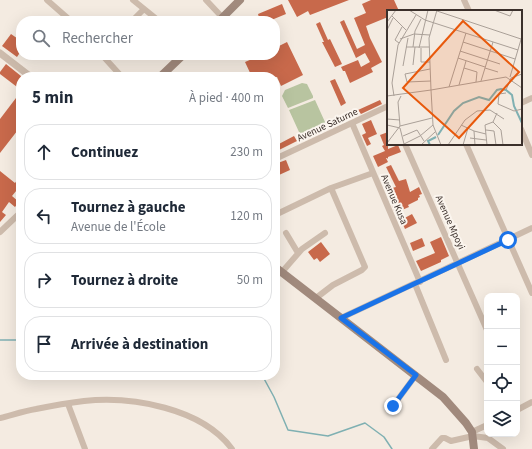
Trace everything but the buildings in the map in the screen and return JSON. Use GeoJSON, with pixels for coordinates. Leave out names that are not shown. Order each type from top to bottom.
{"type":"FeatureCollection","features":[{"type":"Feature","properties":{"kind":"main road"},"geometry":{"type":"LineString","coordinates":[[223,16],[240,0]]}},
{"type":"Feature","properties":{"kind":"main road"},"geometry":{"type":"LineString","coordinates":[[165,72],[178,60]]}},
{"type":"Feature","properties":{"kind":"main road"},"geometry":{"type":"LineString","coordinates":[[282,272],[443,397],[459,414],[472,434],[474,449]]}},
{"type":"Feature","properties":{"kind":"street"},"geometry":{"type":"LineString","coordinates":[[47,0],[65,16]]}},
{"type":"Feature","properties":{"kind":"street"},"geometry":{"type":"LineString","coordinates":[[133,0],[153,16]]}},
{"type":"Feature","properties":{"kind":"street"},"geometry":{"type":"LineString","coordinates":[[206,0],[218,16]]}},
{"type":"Feature","properties":{"kind":"street"},"geometry":{"type":"LineString","coordinates":[[464,0],[469,10]]}},
{"type":"Feature","properties":{"kind":"street"},"geometry":{"type":"LineString","coordinates":[[137,16],[144,9]]}},
{"type":"Feature","properties":{"kind":"street"},"geometry":{"type":"LineString","coordinates":[[0,53],[25,72]]}},
{"type":"Feature","properties":{"kind":"street"},"geometry":{"type":"LineString","coordinates":[[107,60],[117,72]]}},
{"type":"Feature","properties":{"kind":"street"},"geometry":{"type":"LineString","coordinates":[[522,103],[532,98]]}},
{"type":"Feature","properties":{"kind":"street","name":"Avenue Saturne"},"geometry":{"type":"LineString","coordinates":[[280,157],[387,106]]}},
{"type":"Feature","properties":{"kind":"street","name":"Avenue Kusa"},"geometry":{"type":"LineString","coordinates":[[352,123],[373,172],[446,360]]}},
{"type":"Feature","properties":{"kind":"street"},"geometry":{"type":"LineString","coordinates":[[522,131],[532,155]]}},
{"type":"Feature","properties":{"kind":"street","name":"Avenue Mpoyi"},"geometry":{"type":"LineString","coordinates":[[405,145],[487,329]]}},
{"type":"Feature","properties":{"kind":"street"},"geometry":{"type":"LineString","coordinates":[[466,145],[532,293]]}},
{"type":"Feature","properties":{"kind":"street"},"geometry":{"type":"LineString","coordinates":[[280,213],[331,188],[373,172]]}},
{"type":"Feature","properties":{"kind":"street"},"geometry":{"type":"LineString","coordinates":[[316,298],[333,285],[365,267],[331,188]]}},
{"type":"Feature","properties":{"kind":"street"},"geometry":{"type":"LineString","coordinates":[[0,232],[16,217]]}},
{"type":"Feature","properties":{"kind":"street"},"geometry":{"type":"LineString","coordinates":[[341,318],[459,264],[532,228]]}},
{"type":"Feature","properties":{"kind":"street"},"geometry":{"type":"LineString","coordinates":[[286,233],[298,252]]}},
{"type":"Feature","properties":{"kind":"street"},"geometry":{"type":"LineString","coordinates":[[282,272],[298,252],[325,233]]}},
{"type":"Feature","properties":{"kind":"street"},"geometry":{"type":"LineString","coordinates":[[477,369],[484,378]]}},
{"type":"Feature","properties":{"kind":"street"},"geometry":{"type":"LineString","coordinates":[[393,406],[416,375]]}},
{"type":"Feature","properties":{"kind":"street"},"geometry":{"type":"LineString","coordinates":[[0,418],[35,409],[104,400],[164,407],[194,418],[206,425],[220,436],[232,449]]}},
{"type":"Feature","properties":{"kind":"street"},"geometry":{"type":"LineString","coordinates":[[520,408],[532,402]]}},
{"type":"Feature","properties":{"kind":"street"},"geometry":{"type":"LineString","coordinates":[[68,404],[84,449]]}},
{"type":"Feature","properties":{"kind":"street"},"geometry":{"type":"LineString","coordinates":[[432,449],[442,438],[452,441],[472,434],[484,427]]}},
{"type":"Feature","properties":{"kind":"street"},"geometry":{"type":"LineString","coordinates":[[472,434],[488,438],[503,449]]}},
{"type":"Feature","properties":{"kind":"green space"},"geometry":{"type":"Polygon","coordinates":[[[302,83],[307,84],[313,98],[288,108],[282,96],[285,90],[302,83]]]}},
{"type":"Feature","properties":{"kind":"green space"},"geometry":{"type":"Polygon","coordinates":[[[315,100],[325,122],[322,126],[302,134],[299,132],[289,110],[315,100]]]}},
{"type":"Feature","properties":{"kind":"waterway"},"geometry":{"type":"LineString","coordinates":[[0,340],[16,340]]}},
{"type":"Feature","properties":{"kind":"waterway"},"geometry":{"type":"LineString","coordinates":[[265,380],[274,397],[288,430],[328,436],[365,423],[384,437],[392,449]]}},
{"type":"Feature","properties":{"kind":"route"},"geometry":{"type":"LineString","coordinates":[[393,406],[416,375],[341,318],[508,240]]}}]}
